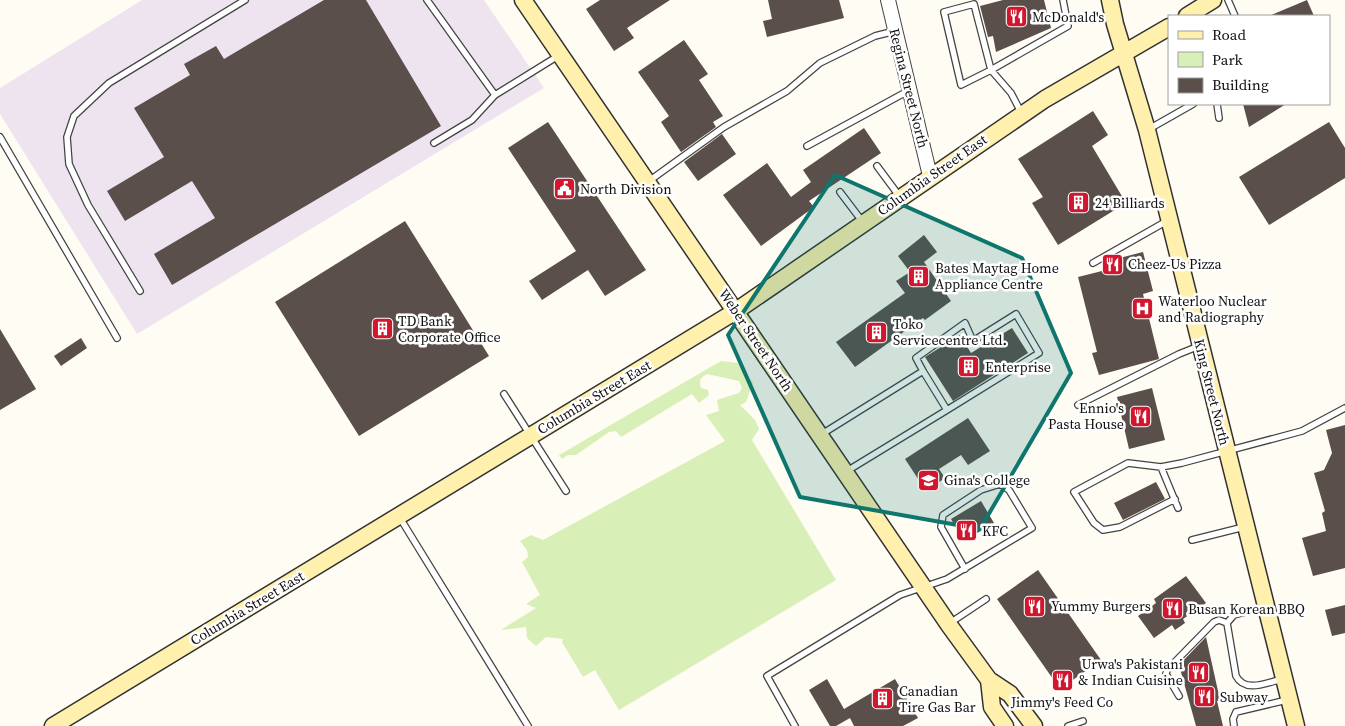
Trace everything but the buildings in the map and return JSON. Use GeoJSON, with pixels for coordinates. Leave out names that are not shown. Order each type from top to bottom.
{"type":"FeatureCollection","features":[{"type":"Feature","properties":{"kind":"main road","name":"Weber Street North"},"geometry":{"type":"LineString","coordinates":[[523,0],[948,625],[989,680],[1010,694],[1034,726]]}},
{"type":"Feature","properties":{"kind":"main road","name":"King Street North"},"geometry":{"type":"LineString","coordinates":[[1110,0],[1147,130],[1296,726]]}},
{"type":"Feature","properties":{"kind":"main road"},"geometry":{"type":"LineString","coordinates":[[1189,15],[1213,0]]}},
{"type":"Feature","properties":{"kind":"main road","name":"Columbia Street East"},"geometry":{"type":"LineString","coordinates":[[53,726],[736,311],[1022,114],[1168,28]]}},
{"type":"Feature","properties":{"kind":"main road"},"geometry":{"type":"LineString","coordinates":[[989,680],[992,706],[1005,726]]}},
{"type":"Feature","properties":{"kind":"street","name":"Regina Street North"},"geometry":{"type":"LineString","coordinates":[[888,0],[930,176]]}},
{"type":"Feature","properties":{"kind":"lane"},"geometry":{"type":"LineString","coordinates":[[140,291],[88,205],[69,164],[67,138],[74,116],[109,83],[245,0]]}},
{"type":"Feature","properties":{"kind":"lane"},"geometry":{"type":"LineString","coordinates":[[427,0],[495,94]]}},
{"type":"Feature","properties":{"kind":"lane"},"geometry":{"type":"LineString","coordinates":[[1022,114],[1011,93],[991,70],[976,2],[944,12],[961,85],[991,70],[1068,26],[1063,0]]}},
{"type":"Feature","properties":{"kind":"lane"},"geometry":{"type":"LineString","coordinates":[[1228,0],[1235,15]]}},
{"type":"Feature","properties":{"kind":"lane"},"geometry":{"type":"LineString","coordinates":[[648,182],[724,127],[787,91],[820,63],[875,36],[895,31]]}},
{"type":"Feature","properties":{"kind":"lane"},"geometry":{"type":"LineString","coordinates":[[434,143],[472,120],[495,94],[560,55]]}},
{"type":"Feature","properties":{"kind":"lane"},"geometry":{"type":"LineString","coordinates":[[807,146],[910,90]]}},
{"type":"Feature","properties":{"kind":"lane"},"geometry":{"type":"LineString","coordinates":[[1147,130],[1191,105]]}},
{"type":"Feature","properties":{"kind":"lane"},"geometry":{"type":"LineString","coordinates":[[1217,105],[1219,118]]}},
{"type":"Feature","properties":{"kind":"lane"},"geometry":{"type":"LineString","coordinates":[[0,137],[117,338]]}},
{"type":"Feature","properties":{"kind":"lane"},"geometry":{"type":"LineString","coordinates":[[877,166],[900,197]]}},
{"type":"Feature","properties":{"kind":"lane"},"geometry":{"type":"LineString","coordinates":[[840,192],[863,223]]}},
{"type":"Feature","properties":{"kind":"lane"},"geometry":{"type":"LineString","coordinates":[[1093,263],[1169,220]]}},
{"type":"Feature","properties":{"kind":"lane"},"geometry":{"type":"LineString","coordinates":[[845,472],[947,410],[1039,353],[1016,314],[973,341],[965,323],[916,358],[947,410]]}},
{"type":"Feature","properties":{"kind":"lane"},"geometry":{"type":"LineString","coordinates":[[1078,405],[1179,354],[1201,346]]}},
{"type":"Feature","properties":{"kind":"lane"},"geometry":{"type":"LineString","coordinates":[[820,435],[923,371]]}},
{"type":"Feature","properties":{"kind":"lane"},"geometry":{"type":"LineString","coordinates":[[504,394],[566,492]]}},
{"type":"Feature","properties":{"kind":"lane"},"geometry":{"type":"LineString","coordinates":[[1175,499],[1120,528],[1103,530],[1094,523],[1074,492],[1128,463],[1161,466],[1177,465],[1302,430],[1345,408]]}},
{"type":"Feature","properties":{"kind":"lane"},"geometry":{"type":"LineString","coordinates":[[1161,466],[1178,508]]}},
{"type":"Feature","properties":{"kind":"lane"},"geometry":{"type":"LineString","coordinates":[[795,726],[767,676],[900,595],[947,579],[965,569],[1032,528],[1005,486],[1000,484],[981,490],[943,515],[941,527],[965,569]]}},
{"type":"Feature","properties":{"kind":"lane"},"geometry":{"type":"LineString","coordinates":[[398,516],[528,726]]}},
{"type":"Feature","properties":{"kind":"lane"},"geometry":{"type":"LineString","coordinates":[[1192,540],[1246,527]]}},
{"type":"Feature","properties":{"kind":"lane"},"geometry":{"type":"LineString","coordinates":[[948,625],[986,599]]}},
{"type":"Feature","properties":{"kind":"lane"},"geometry":{"type":"LineString","coordinates":[[1227,623],[1234,615],[1266,607]]}},
{"type":"Feature","properties":{"kind":"lane"},"geometry":{"type":"LineString","coordinates":[[1179,696],[1166,674],[1167,670],[1214,622],[1219,620],[1227,623]]}},
{"type":"Feature","properties":{"kind":"lane"},"geometry":{"type":"LineString","coordinates":[[1227,623],[1236,676],[1240,683],[1250,686],[1284,679]]}},
{"type":"Feature","properties":{"kind":"lane"},"geometry":{"type":"LineString","coordinates":[[1234,726],[1232,719],[1236,712],[1289,700]]}},
{"type":"Feature","properties":{"kind":"lane"},"geometry":{"type":"LineString","coordinates":[[1068,726],[1082,721]]}},
{"type":"Feature","properties":{"kind":"highlighted area"},"geometry":{"type":"Polygon","coordinates":[[[835,175],[1022,258],[1071,373],[980,529],[800,497],[728,335],[835,175]]]}},
{"type":"Feature","properties":{"kind":"shaded area"},"geometry":{"type":"Polygon","coordinates":[[[142,0],[484,0],[544,88],[137,334],[0,114],[0,88],[142,0]]]}},
{"type":"Feature","properties":{"kind":"green space"},"geometry":{"type":"Polygon","coordinates":[[[721,361],[738,363],[753,383],[746,402],[740,405],[755,420],[759,429],[752,440],[836,580],[619,710],[595,670],[583,677],[562,642],[563,639],[546,637],[536,646],[527,638],[526,627],[501,630],[536,608],[526,604],[540,595],[522,562],[528,557],[527,550],[520,541],[531,535],[543,540],[725,441],[706,415],[719,411],[717,400],[739,393],[742,388],[739,381],[707,374],[701,378],[700,383],[701,388],[708,390],[709,395],[699,403],[692,394],[621,437],[616,431],[609,432],[576,455],[568,455],[562,459],[559,455],[721,361]]]}},
{"type":"Feature","properties":{"kind":"place","name":"McDonald's"},"geometry":{"type":"Point","coordinates":[1016,17]}},
{"type":"Feature","properties":{"kind":"place","name":"North Division"},"geometry":{"type":"Point","coordinates":[564,189]}},
{"type":"Feature","properties":{"kind":"place","name":"24 Billiards"},"geometry":{"type":"Point","coordinates":[1079,203]}},
{"type":"Feature","properties":{"kind":"place","name":"Cheez-Us Pizza"},"geometry":{"type":"Point","coordinates":[1112,264]}},
{"type":"Feature","properties":{"kind":"place","name":"Bates Maytag Home Appliance Centre"},"geometry":{"type":"Point","coordinates":[919,276]}},
{"type":"Feature","properties":{"kind":"place","name":"Waterloo Nuclear and Radiography"},"geometry":{"type":"Point","coordinates":[1142,309]}},
{"type":"Feature","properties":{"kind":"place","name":"TD Bank Corporate Office"},"geometry":{"type":"Point","coordinates":[382,329]}},
{"type":"Feature","properties":{"kind":"place","name":"Toko Servicecentre Ltd."},"geometry":{"type":"Point","coordinates":[877,332]}},
{"type":"Feature","properties":{"kind":"place","name":"Enterprise"},"geometry":{"type":"Point","coordinates":[969,367]}},
{"type":"Feature","properties":{"kind":"place","name":"Ennio's Pasta House"},"geometry":{"type":"Point","coordinates":[1140,416]}},
{"type":"Feature","properties":{"kind":"place","name":"Gina's College"},"geometry":{"type":"Point","coordinates":[928,480]}},
{"type":"Feature","properties":{"kind":"place","name":"KFC"},"geometry":{"type":"Point","coordinates":[966,531]}},
{"type":"Feature","properties":{"kind":"place","name":"Yummy Burgers"},"geometry":{"type":"Point","coordinates":[1035,606]}},
{"type":"Feature","properties":{"kind":"place","name":"Busan Korean BBQ"},"geometry":{"type":"Point","coordinates":[1172,609]}},
{"type":"Feature","properties":{"kind":"place","name":"Urwa's Pakistani & Indian Cuisine"},"geometry":{"type":"Point","coordinates":[1199,672]}},
{"type":"Feature","properties":{"kind":"place","name":"Jimmy's Feed Co"},"geometry":{"type":"Point","coordinates":[1062,680]}},
{"type":"Feature","properties":{"kind":"place","name":"Subway"},"geometry":{"type":"Point","coordinates":[1204,697]}},
{"type":"Feature","properties":{"kind":"place","name":"Canadian Tire Gas Bar"},"geometry":{"type":"Point","coordinates":[883,699]}}]}
